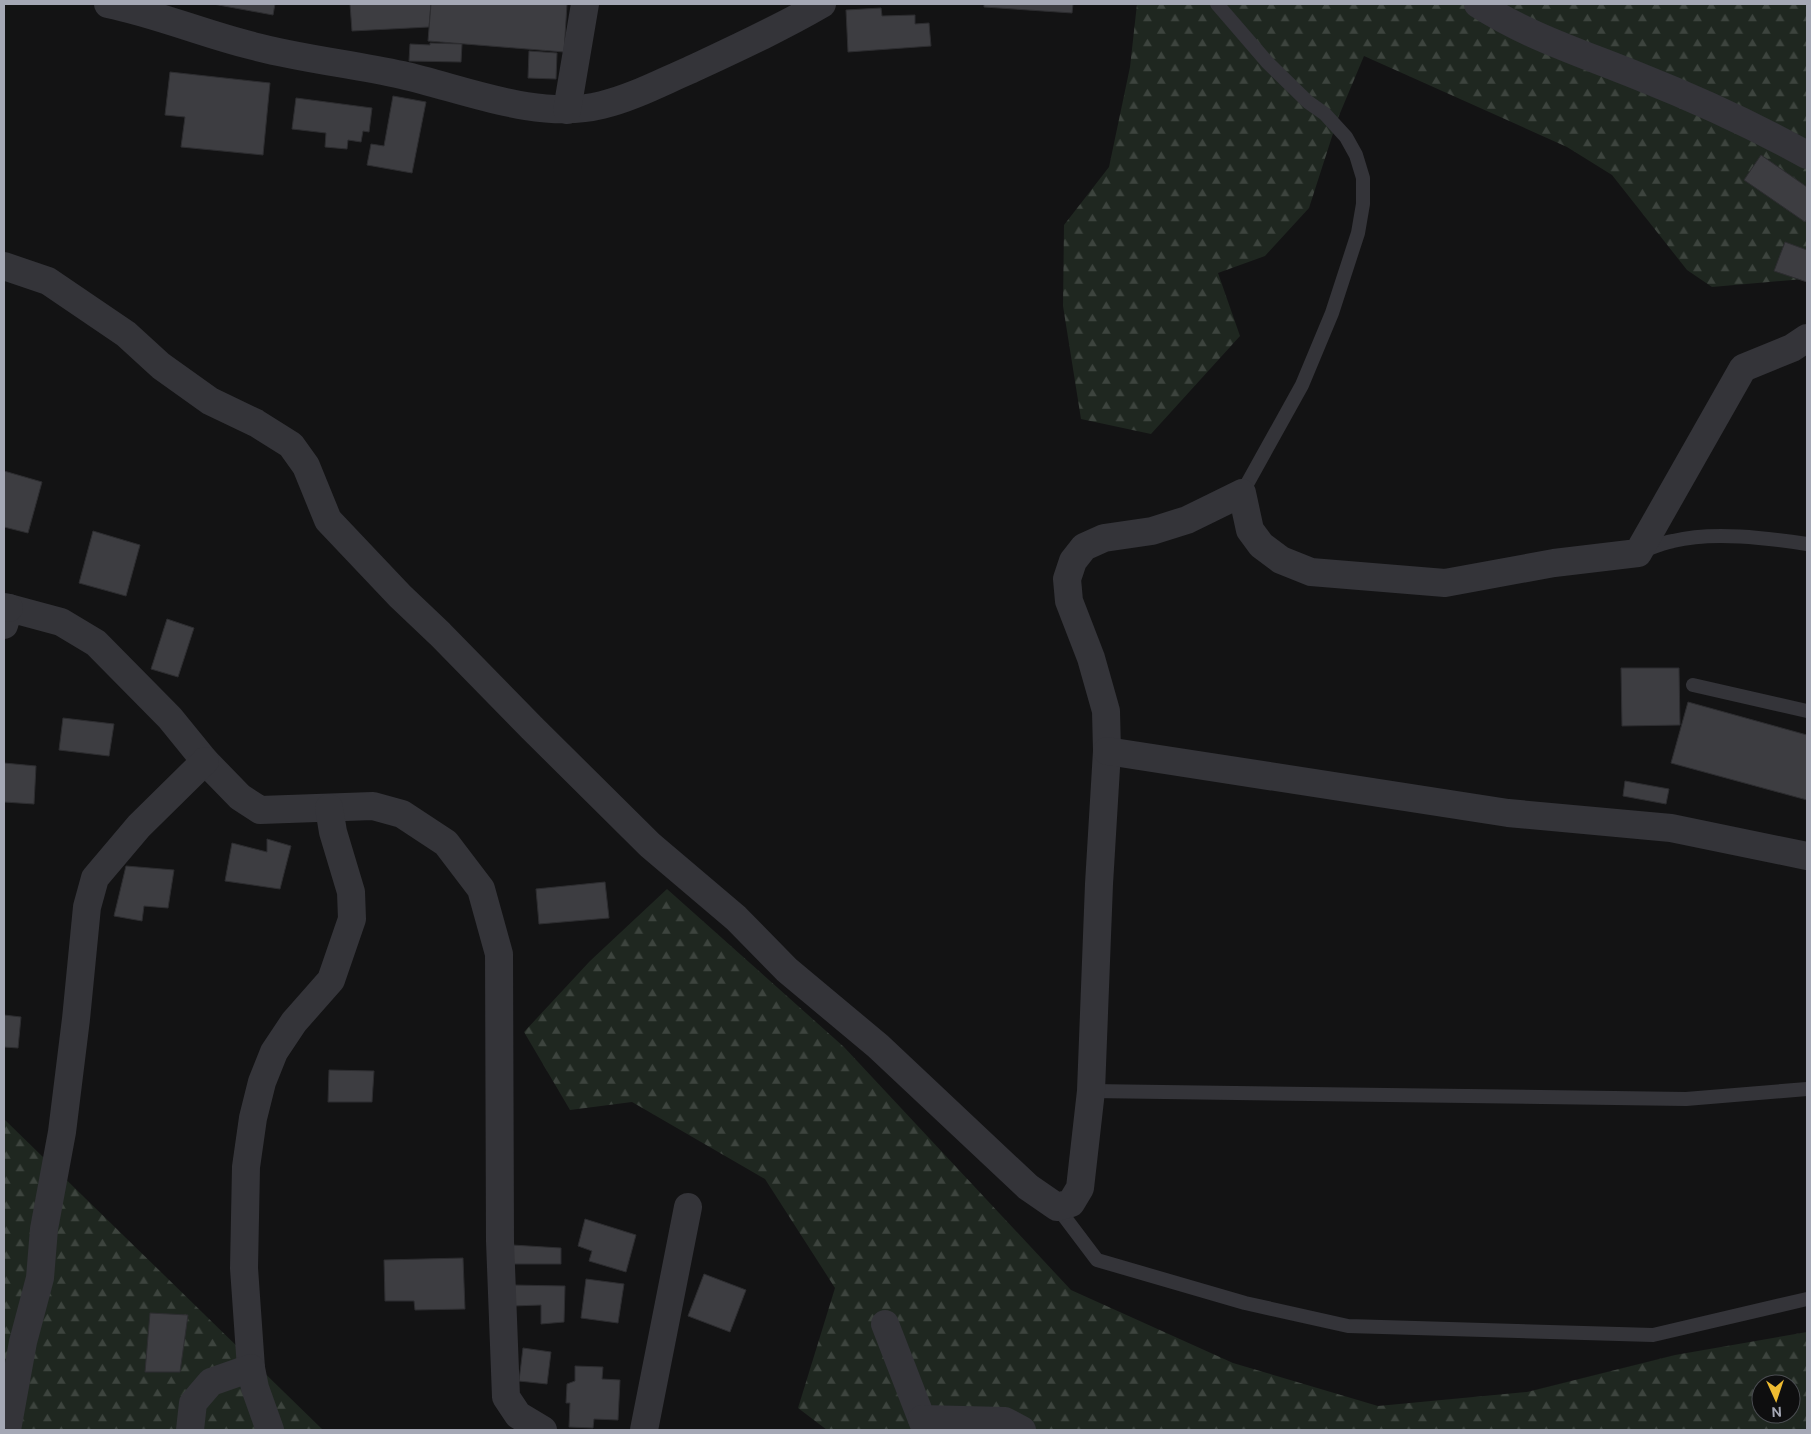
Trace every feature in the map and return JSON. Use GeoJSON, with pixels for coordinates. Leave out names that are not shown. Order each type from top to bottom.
{"type":"FeatureCollection","features":[{"type":"Feature","properties":{"kind":"street"},"geometry":{"type":"LineString","coordinates":[[108,4],[155,16],[255,47],[403,76],[506,102],[567,110],[602,105],[651,87],[788,24],[822,4]]}},
{"type":"Feature","properties":{"kind":"street"},"geometry":{"type":"LineString","coordinates":[[567,110],[585,4]]}},
{"type":"Feature","properties":{"kind":"street"},"geometry":{"type":"LineString","coordinates":[[1478,4],[1499,17],[1565,48],[1640,77],[1761,129],[1807,155]]}},
{"type":"Feature","properties":{"kind":"street"},"geometry":{"type":"LineString","coordinates":[[4,266],[48,281],[126,334],[161,366],[210,401],[256,424],[291,445],[306,466],[328,520],[400,596],[532,728],[650,845],[736,918],[788,970],[878,1046],[1028,1186],[1057,1207],[1071,1203],[1080,1188],[1091,1092],[1099,884],[1107,752],[1106,711],[1091,658],[1069,601],[1067,579],[1073,561],[1084,547],[1104,538],[1152,531],[1187,520],[1242,493],[1250,530],[1261,545],[1281,560],[1311,572],[1445,583],[1554,563],[1638,553],[1743,368],[1792,348],[1807,338]]}},
{"type":"Feature","properties":{"kind":"street"},"geometry":{"type":"LineString","coordinates":[[6,613],[61,622],[96,643],[170,718],[240,798],[260,810],[373,806],[402,814],[446,843],[482,889],[499,954],[500,1240],[506,1397],[518,1415],[543,1430]]}},
{"type":"Feature","properties":{"kind":"street"},"geometry":{"type":"LineString","coordinates":[[1107,752],[1508,813],[1671,828],[1807,856]]}},
{"type":"Feature","properties":{"kind":"street"},"geometry":{"type":"LineString","coordinates":[[7,1430],[23,1342],[40,1278],[44,1229],[62,1132],[75,1029],[87,907],[95,878],[139,826],[206,761]]}},
{"type":"Feature","properties":{"kind":"street"},"geometry":{"type":"LineString","coordinates":[[270,1430],[255,1388],[251,1368],[244,1268],[246,1167],[253,1118],[262,1082],[274,1052],[294,1022],[331,980],[352,919],[351,892],[329,808]]}},
{"type":"Feature","properties":{"kind":"street"},"geometry":{"type":"LineString","coordinates":[[644,1430],[688,1207]]}},
{"type":"Feature","properties":{"kind":"street"},"geometry":{"type":"LineString","coordinates":[[885,1324],[924,1424],[1005,1421],[1022,1430]]}},
{"type":"Feature","properties":{"kind":"street"},"geometry":{"type":"LineString","coordinates":[[190,1430],[193,1403],[211,1382],[251,1368]]}},
{"type":"Feature","properties":{"kind":"lane"},"geometry":{"type":"LineString","coordinates":[[1216,4],[1267,62],[1308,102],[1325,114],[1346,137],[1356,155],[1362,178],[1364,204],[1358,233],[1332,313],[1302,385],[1242,493]]}},
{"type":"Feature","properties":{"kind":"lane"},"geometry":{"type":"LineString","coordinates":[[1638,553],[1674,540],[1710,537],[1773,538],[1807,544]]}},
{"type":"Feature","properties":{"kind":"lane"},"geometry":{"type":"LineString","coordinates":[[1693,685],[1807,711]]}},
{"type":"Feature","properties":{"kind":"lane"},"geometry":{"type":"LineString","coordinates":[[1091,1092],[1686,1099],[1807,1089]]}},
{"type":"Feature","properties":{"kind":"lane"},"geometry":{"type":"LineString","coordinates":[[1057,1207],[1097,1260],[1245,1303],[1348,1326],[1653,1335],[1807,1299]]}},
{"type":"Feature","properties":{"kind":"green space"},"geometry":{"type":"Polygon","coordinates":[[[1137,4],[1807,4],[1807,281],[1804,279],[1712,287],[1687,270],[1612,175],[1567,147],[1364,56],[1338,118],[1309,208],[1265,256],[1218,273],[1240,336],[1151,434],[1081,419],[1063,306],[1064,225],[1109,167],[1130,67],[1137,4]]]}},
{"type":"Feature","properties":{"kind":"green space"},"geometry":{"type":"Polygon","coordinates":[[[667,889],[844,1047],[1071,1290],[1233,1363],[1378,1406],[1527,1392],[1675,1355],[1807,1332],[1807,1430],[827,1430],[798,1408],[835,1288],[765,1179],[632,1102],[570,1110],[524,1032],[590,961],[667,889]]]}},
{"type":"Feature","properties":{"kind":"green space"},"geometry":{"type":"Polygon","coordinates":[[[4,1119],[323,1430],[4,1430],[4,1119]]]}},
{"type":"Feature","properties":{"kind":"building"},"geometry":{"type":"Polygon","coordinates":[[[213,4],[275,4],[273,15],[213,4]]]}},
{"type":"Feature","properties":{"kind":"building"},"geometry":{"type":"Polygon","coordinates":[[[350,4],[431,4],[429,27],[352,31],[350,4]]]}},
{"type":"Feature","properties":{"kind":"building"},"geometry":{"type":"Polygon","coordinates":[[[431,4],[567,4],[564,52],[428,41],[431,4]]]}},
{"type":"Feature","properties":{"kind":"building"},"geometry":{"type":"Polygon","coordinates":[[[984,4],[1073,4],[1072,13],[984,7],[984,4]]]}},
{"type":"Feature","properties":{"kind":"building"},"geometry":{"type":"Polygon","coordinates":[[[881,8],[882,16],[915,15],[915,24],[929,23],[931,46],[848,52],[846,10],[881,8]]]}},
{"type":"Feature","properties":{"kind":"building"},"geometry":{"type":"Polygon","coordinates":[[[430,43],[462,44],[461,62],[409,61],[410,44],[430,45],[430,43]]]}},
{"type":"Feature","properties":{"kind":"building"},"geometry":{"type":"Polygon","coordinates":[[[529,51],[557,53],[556,79],[528,78],[529,51]]]}},
{"type":"Feature","properties":{"kind":"building"},"geometry":{"type":"Polygon","coordinates":[[[170,72],[270,83],[263,155],[181,147],[185,117],[165,115],[170,72]]]}},
{"type":"Feature","properties":{"kind":"building"},"geometry":{"type":"Polygon","coordinates":[[[393,96],[426,102],[412,173],[367,165],[371,144],[384,146],[393,96]]]}},
{"type":"Feature","properties":{"kind":"building"},"geometry":{"type":"Polygon","coordinates":[[[296,98],[372,108],[369,132],[363,131],[361,142],[348,140],[347,149],[325,147],[326,133],[292,129],[296,98]]]}},
{"type":"Feature","properties":{"kind":"building"},"geometry":{"type":"Polygon","coordinates":[[[1761,155],[1807,187],[1807,219],[1805,222],[1744,180],[1761,155]]]}},
{"type":"Feature","properties":{"kind":"building"},"geometry":{"type":"Polygon","coordinates":[[[1785,242],[1807,250],[1807,282],[1774,271],[1785,242]]]}},
{"type":"Feature","properties":{"kind":"building"},"geometry":{"type":"Polygon","coordinates":[[[4,471],[42,482],[28,533],[4,527],[4,471]]]}},
{"type":"Feature","properties":{"kind":"building"},"geometry":{"type":"Polygon","coordinates":[[[93,531],[140,545],[126,596],[79,583],[93,531]]]}},
{"type":"Feature","properties":{"kind":"building"},"geometry":{"type":"Polygon","coordinates":[[[167,619],[194,628],[178,677],[151,669],[167,619]]]}},
{"type":"Feature","properties":{"kind":"building"},"geometry":{"type":"Polygon","coordinates":[[[1621,668],[1679,668],[1680,725],[1622,726],[1621,668]]]}},
{"type":"Feature","properties":{"kind":"building"},"geometry":{"type":"Polygon","coordinates":[[[1688,702],[1807,735],[1807,800],[1671,763],[1688,702]]]}},
{"type":"Feature","properties":{"kind":"building"},"geometry":{"type":"Polygon","coordinates":[[[63,718],[114,724],[109,756],[59,750],[63,718]]]}},
{"type":"Feature","properties":{"kind":"building"},"geometry":{"type":"Polygon","coordinates":[[[4,763],[36,766],[34,804],[4,802],[4,763]]]}},
{"type":"Feature","properties":{"kind":"building"},"geometry":{"type":"Polygon","coordinates":[[[1625,781],[1669,789],[1666,804],[1623,796],[1625,781]]]}},
{"type":"Feature","properties":{"kind":"building"},"geometry":{"type":"Polygon","coordinates":[[[267,839],[291,846],[280,889],[225,881],[232,843],[267,852],[267,839]]]}},
{"type":"Feature","properties":{"kind":"building"},"geometry":{"type":"Polygon","coordinates":[[[126,866],[174,870],[168,908],[144,906],[142,921],[114,916],[126,866]]]}},
{"type":"Feature","properties":{"kind":"building"},"geometry":{"type":"Polygon","coordinates":[[[605,882],[609,918],[539,924],[536,889],[605,882]]]}},
{"type":"Feature","properties":{"kind":"building"},"geometry":{"type":"Polygon","coordinates":[[[4,1015],[21,1017],[18,1048],[4,1047],[4,1015]]]}},
{"type":"Feature","properties":{"kind":"building"},"geometry":{"type":"Polygon","coordinates":[[[329,1070],[374,1071],[372,1102],[328,1102],[329,1070]]]}},
{"type":"Feature","properties":{"kind":"building"},"geometry":{"type":"Polygon","coordinates":[[[585,1219],[636,1235],[626,1272],[589,1261],[592,1251],[578,1246],[585,1219]]]}},
{"type":"Feature","properties":{"kind":"building"},"geometry":{"type":"Polygon","coordinates":[[[512,1245],[561,1248],[561,1264],[511,1264],[512,1245]]]}},
{"type":"Feature","properties":{"kind":"building"},"geometry":{"type":"Polygon","coordinates":[[[463,1258],[465,1309],[415,1310],[414,1301],[385,1301],[384,1260],[463,1258]]]}},
{"type":"Feature","properties":{"kind":"building"},"geometry":{"type":"Polygon","coordinates":[[[704,1274],[746,1290],[730,1332],[688,1316],[704,1274]]]}},
{"type":"Feature","properties":{"kind":"building"},"geometry":{"type":"Polygon","coordinates":[[[586,1279],[624,1284],[618,1323],[581,1318],[586,1279]]]}},
{"type":"Feature","properties":{"kind":"building"},"geometry":{"type":"Polygon","coordinates":[[[512,1285],[565,1286],[564,1322],[541,1324],[541,1305],[512,1306],[512,1285]]]}},
{"type":"Feature","properties":{"kind":"building"},"geometry":{"type":"Polygon","coordinates":[[[150,1313],[188,1315],[180,1372],[145,1372],[150,1313]]]}},
{"type":"Feature","properties":{"kind":"building"},"geometry":{"type":"Polygon","coordinates":[[[523,1348],[551,1352],[547,1384],[519,1381],[523,1348]]]}},
{"type":"Feature","properties":{"kind":"building"},"geometry":{"type":"Polygon","coordinates":[[[575,1366],[603,1367],[602,1379],[620,1380],[618,1420],[594,1419],[593,1428],[569,1427],[570,1403],[566,1403],[567,1384],[575,1381],[575,1366]]]}}]}
